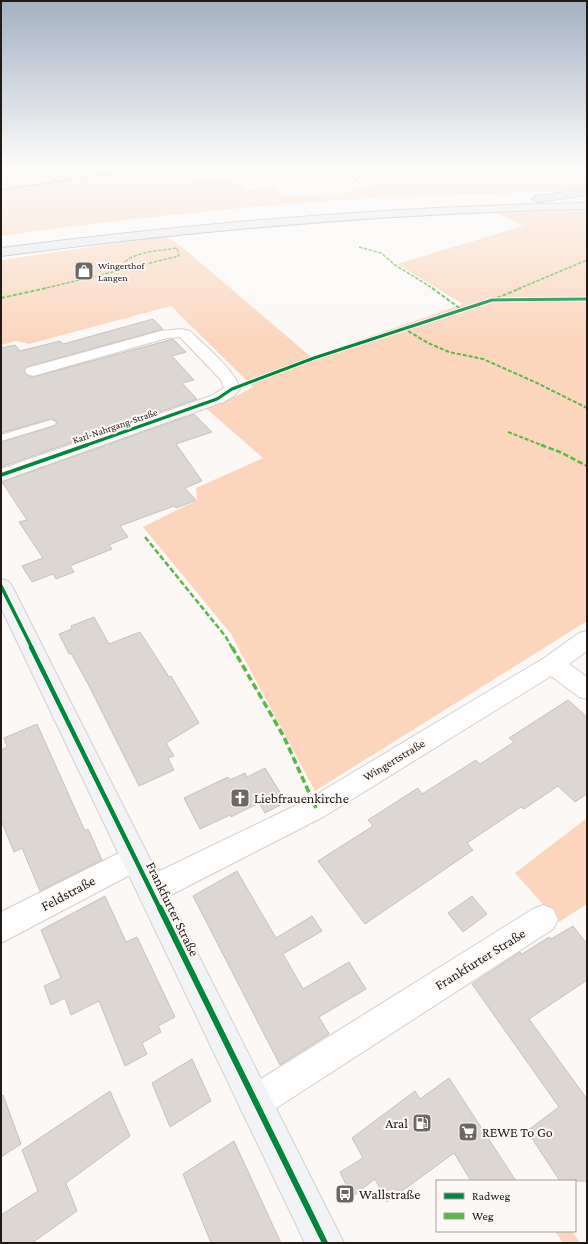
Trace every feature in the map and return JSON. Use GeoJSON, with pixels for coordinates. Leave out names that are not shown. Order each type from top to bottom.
{"type":"FeatureCollection","features":[{"type":"Feature","properties":{"kind":"main road"},"geometry":{"type":"LineString","coordinates":[[1,244],[153,225]]}},
{"type":"Feature","properties":{"kind":"main road"},"geometry":{"type":"LineString","coordinates":[[1,252],[174,230],[229,225]]}},
{"type":"Feature","properties":{"kind":"main road","name":"Frankfurter Straße"},"geometry":{"type":"LineString","coordinates":[[1,586],[325,1243]]}},
{"type":"Feature","properties":{"kind":"street","name":"Karl-Nahrgang-Straße"},"geometry":{"type":"LineString","coordinates":[[1,475],[217,399],[232,389],[231,383],[227,377],[185,334],[181,333],[166,334],[33,371]]}},
{"type":"Feature","properties":{"kind":"street","name":"Wingertstraße"},"geometry":{"type":"LineString","coordinates":[[151,890],[316,808],[552,664],[587,639]]}},
{"type":"Feature","properties":{"kind":"street"},"geometry":{"type":"LineString","coordinates":[[552,664],[587,690]]}},
{"type":"Feature","properties":{"kind":"street","name":"Feldstraße"},"geometry":{"type":"LineString","coordinates":[[1,928],[135,858]]}},
{"type":"Feature","properties":{"kind":"street","name":"Frankfurter Straße"},"geometry":{"type":"LineString","coordinates":[[255,1102],[542,920]]}},
{"type":"Feature","properties":{"kind":"lane"},"geometry":{"type":"LineString","coordinates":[[1,438],[51,423]]}},
{"type":"Feature","properties":{"kind":"shaded area"},"geometry":{"type":"Polygon","coordinates":[[[1,225],[90,225],[1,236],[1,225]]]}},
{"type":"Feature","properties":{"kind":"shaded area"},"geometry":{"type":"Polygon","coordinates":[[[521,225],[587,225],[587,621],[315,791],[231,634],[143,527],[197,500],[196,488],[263,458],[207,409],[253,387],[171,306],[29,344],[16,341],[1,345],[1,260],[166,236],[181,246],[311,357],[463,304],[397,264],[523,226],[521,225]]]}},
{"type":"Feature","properties":{"kind":"shaded area"},"geometry":{"type":"Polygon","coordinates":[[[587,818],[587,904],[559,922],[515,873],[587,818]]]}},
{"type":"Feature","properties":{"kind":"shaded area"},"geometry":{"type":"Polygon","coordinates":[[[556,1232],[573,1232],[580,1243],[563,1243],[556,1232]]]}},
{"type":"Feature","properties":{"kind":"building"},"geometry":{"type":"Polygon","coordinates":[[[153,319],[163,329],[27,367],[24,372],[33,377],[173,339],[186,352],[172,356],[194,380],[182,383],[197,399],[1,467],[1,442],[54,426],[58,423],[51,419],[1,433],[1,348],[15,345],[20,351],[60,341],[63,344],[153,319]]]}},
{"type":"Feature","properties":{"kind":"building"},"geometry":{"type":"Polygon","coordinates":[[[194,414],[212,432],[176,444],[202,481],[185,488],[196,500],[176,508],[174,506],[120,526],[128,537],[109,545],[112,549],[70,566],[74,572],[56,579],[53,574],[32,582],[22,566],[43,558],[19,522],[27,520],[2,482],[194,414]]]}},
{"type":"Feature","properties":{"kind":"building"},"geometry":{"type":"Polygon","coordinates":[[[94,617],[109,644],[140,632],[169,677],[171,676],[199,723],[166,743],[174,756],[168,758],[174,770],[139,786],[88,684],[71,653],[69,654],[59,634],[72,629],[71,626],[94,617]]]}},
{"type":"Feature","properties":{"kind":"building"},"geometry":{"type":"Polygon","coordinates":[[[568,700],[587,717],[587,794],[575,802],[558,786],[524,809],[521,807],[467,843],[473,850],[365,924],[318,861],[373,826],[368,820],[418,788],[422,794],[476,760],[480,764],[514,742],[509,738],[568,700]]]}},
{"type":"Feature","properties":{"kind":"building"},"geometry":{"type":"Polygon","coordinates":[[[37,724],[85,831],[88,829],[102,860],[40,891],[22,848],[14,852],[1,820],[1,750],[7,747],[4,738],[37,724]]]}},
{"type":"Feature","properties":{"kind":"building","name":"Liebfrauenkirche"},"geometry":{"type":"Polygon","coordinates":[[[265,768],[286,802],[265,813],[259,803],[231,817],[230,815],[200,829],[184,798],[228,777],[230,780],[245,773],[247,777],[265,768]]]}},
{"type":"Feature","properties":{"kind":"building"},"geometry":{"type":"Polygon","coordinates":[[[237,871],[276,938],[312,916],[322,931],[283,954],[303,989],[349,962],[366,989],[319,1017],[329,1034],[280,1065],[193,896],[237,871]]]}},
{"type":"Feature","properties":{"kind":"building"},"geometry":{"type":"Polygon","coordinates":[[[105,896],[126,942],[137,937],[175,1017],[158,1026],[161,1032],[142,1043],[147,1054],[125,1066],[99,1001],[71,1015],[65,998],[51,1005],[44,986],[61,978],[41,930],[105,896]]]}},
{"type":"Feature","properties":{"kind":"building"},"geometry":{"type":"Polygon","coordinates":[[[472,896],[487,914],[463,932],[448,913],[472,896]]]}},
{"type":"Feature","properties":{"kind":"building"},"geometry":{"type":"Polygon","coordinates":[[[573,926],[587,944],[587,980],[529,1019],[587,1099],[587,1181],[559,1180],[527,1131],[559,1107],[472,984],[520,952],[522,954],[549,937],[551,939],[573,926]]]}},
{"type":"Feature","properties":{"kind":"building"},"geometry":{"type":"Polygon","coordinates":[[[192,1059],[211,1101],[170,1127],[152,1083],[192,1059]]]}},
{"type":"Feature","properties":{"kind":"building"},"geometry":{"type":"Polygon","coordinates":[[[449,1078],[515,1180],[470,1180],[454,1153],[387,1202],[375,1179],[352,1197],[340,1172],[363,1158],[352,1138],[415,1091],[420,1099],[449,1078]]]}},
{"type":"Feature","properties":{"kind":"building"},"geometry":{"type":"Polygon","coordinates":[[[110,1091],[130,1136],[66,1183],[77,1211],[32,1243],[1,1243],[1,1215],[38,1191],[22,1150],[110,1091]]]}},
{"type":"Feature","properties":{"kind":"building"},"geometry":{"type":"Polygon","coordinates":[[[1,1095],[3,1095],[21,1144],[1,1157],[1,1095]]]}},
{"type":"Feature","properties":{"kind":"building"},"geometry":{"type":"Polygon","coordinates":[[[234,1141],[281,1243],[211,1243],[183,1174],[234,1141]]]}},
{"type":"Feature","properties":{"kind":"marked path"},"geometry":{"type":"LineString","coordinates":[[359,247],[381,253],[395,265],[442,294],[462,310]]}},
{"type":"Feature","properties":{"kind":"marked path"},"geometry":{"type":"LineString","coordinates":[[1,298],[34,291],[179,256],[177,248],[134,255],[121,266],[120,270]]}},
{"type":"Feature","properties":{"kind":"marked path"},"geometry":{"type":"LineString","coordinates":[[497,298],[587,260]]}},
{"type":"Feature","properties":{"kind":"marked path"},"geometry":{"type":"LineString","coordinates":[[403,328],[428,343],[449,352],[483,359],[537,383],[587,408]]}},
{"type":"Feature","properties":{"kind":"marked path"},"geometry":{"type":"LineString","coordinates":[[508,432],[560,452],[587,466]]}},
{"type":"Feature","properties":{"kind":"marked path"},"geometry":{"type":"LineString","coordinates":[[145,537],[226,637],[284,737],[316,808]]}},
{"type":"Feature","properties":{"kind":"cycle path"},"geometry":{"type":"LineString","coordinates":[[1,475],[217,399],[232,389],[314,358],[492,300],[587,299]]}},
{"type":"Feature","properties":{"kind":"cycle path"},"geometry":{"type":"LineString","coordinates":[[1,586],[325,1243]]}},
{"type":"Feature","properties":{"kind":"place","name":"Wingerthof Langen"},"geometry":{"type":"Point","coordinates":[84,271]}},
{"type":"Feature","properties":{"kind":"place","name":"Liebfrauenkirche"},"geometry":{"type":"Point","coordinates":[240,798]}},
{"type":"Feature","properties":{"kind":"place","name":"Aral"},"geometry":{"type":"Point","coordinates":[422,1123]}},
{"type":"Feature","properties":{"kind":"place","name":"REWE To Go"},"geometry":{"type":"Point","coordinates":[468,1132]}},
{"type":"Feature","properties":{"kind":"place","name":"Wallstraße"},"geometry":{"type":"Point","coordinates":[345,1194]}}]}
